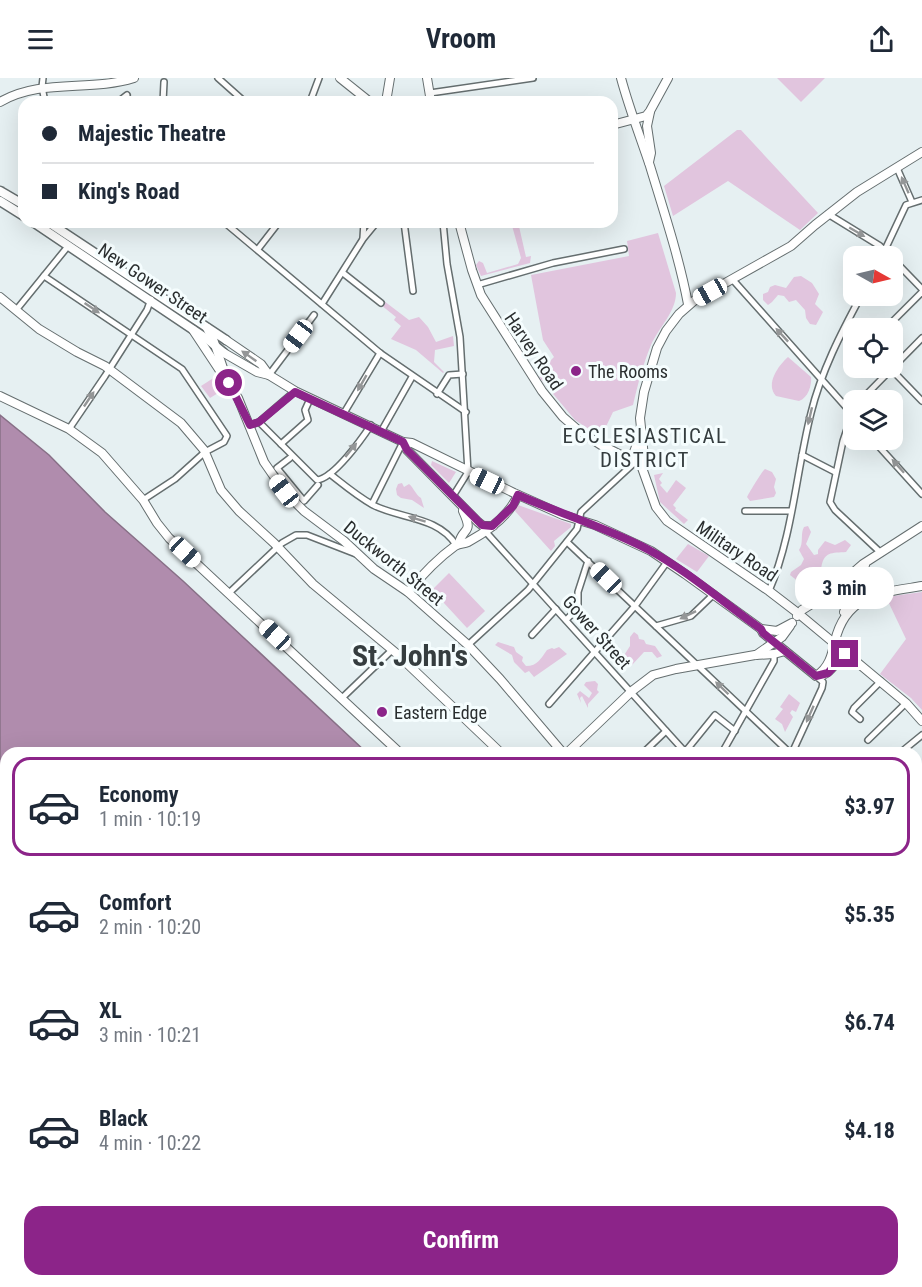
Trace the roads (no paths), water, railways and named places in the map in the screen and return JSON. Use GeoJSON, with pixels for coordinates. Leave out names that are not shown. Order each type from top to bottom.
{"type":"FeatureCollection","features":[{"type":"Feature","properties":{"kind":"main road"},"geometry":{"type":"LineString","coordinates":[[0,102],[16,93],[42,87],[112,83],[134,78]]}},
{"type":"Feature","properties":{"kind":"main road"},"geometry":{"type":"LineString","coordinates":[[340,78],[362,96]]}},
{"type":"Feature","properties":{"kind":"main road"},"geometry":{"type":"LineString","coordinates":[[387,96],[390,78]]}},
{"type":"Feature","properties":{"kind":"main road"},"geometry":{"type":"LineString","coordinates":[[427,78],[430,96]]}},
{"type":"Feature","properties":{"kind":"main road"},"geometry":{"type":"LineString","coordinates":[[621,78],[692,302]]}},
{"type":"Feature","properties":{"kind":"main road"},"geometry":{"type":"LineString","coordinates":[[618,124],[646,116],[668,78]]}},
{"type":"Feature","properties":{"kind":"main road"},"geometry":{"type":"LineString","coordinates":[[628,104],[642,112],[651,109]]}},
{"type":"Feature","properties":{"kind":"main road"},"geometry":{"type":"LineString","coordinates":[[649,164],[651,153],[647,126],[651,109]]}},
{"type":"Feature","properties":{"kind":"main road"},"geometry":{"type":"LineString","coordinates":[[640,434],[644,445],[644,457],[640,465],[632,460],[640,434],[642,400],[657,348],[666,331],[692,302],[791,246],[828,214],[871,183],[922,152]]}},
{"type":"Feature","properties":{"kind":"main road"},"geometry":{"type":"LineString","coordinates":[[0,191],[18,202]]}},
{"type":"Feature","properties":{"kind":"main road"},"geometry":{"type":"LineString","coordinates":[[0,201],[18,212]]}},
{"type":"Feature","properties":{"kind":"main road","name":"New Gower Street"},"geometry":{"type":"LineString","coordinates":[[44,228],[153,292],[226,340]]}},
{"type":"Feature","properties":{"kind":"main road","name":"New Gower Street"},"geometry":{"type":"LineString","coordinates":[[55,228],[72,244],[150,302],[224,353]]}},
{"type":"Feature","properties":{"kind":"main road","name":"Harvey Road"},"geometry":{"type":"LineString","coordinates":[[461,228],[477,285],[488,308],[537,384],[558,412],[572,425],[600,445],[632,460]]}},
{"type":"Feature","properties":{"kind":"main road"},"geometry":{"type":"LineString","coordinates":[[0,297],[51,337],[110,369],[181,423],[205,452],[225,496],[326,596],[392,651],[495,747]]}},
{"type":"Feature","properties":{"kind":"main road","name":"Duckworth Street"},"geometry":{"type":"LineString","coordinates":[[207,328],[264,462],[284,491],[304,511],[344,541],[356,554],[408,592],[468,645],[560,747]]}},
{"type":"Feature","properties":{"kind":"main road","name":"Duckworth Street"},"geometry":{"type":"LineString","coordinates":[[193,330],[229,383]]}},
{"type":"Feature","properties":{"kind":"main road"},"geometry":{"type":"LineString","coordinates":[[226,340],[261,364],[269,375]]}},
{"type":"Feature","properties":{"kind":"main road"},"geometry":{"type":"LineString","coordinates":[[224,353],[257,372],[269,375],[310,399],[382,430],[403,442],[412,443],[518,495],[634,543],[714,594],[761,629],[816,676]]}},
{"type":"Feature","properties":{"kind":"main road"},"geometry":{"type":"LineString","coordinates":[[0,396],[69,429],[107,457],[143,500],[162,530],[394,747]]}},
{"type":"Feature","properties":{"kind":"main road"},"geometry":{"type":"LineString","coordinates":[[403,442],[407,450],[482,525],[492,526]]}},
{"type":"Feature","properties":{"kind":"main road"},"geometry":{"type":"LineString","coordinates":[[426,468],[426,458],[434,455]]}},
{"type":"Feature","properties":{"kind":"main road","name":"Military Road"},"geometry":{"type":"LineString","coordinates":[[640,465],[656,507],[667,521],[799,614],[906,703],[922,721]]}},
{"type":"Feature","properties":{"kind":"main road"},"geometry":{"type":"LineString","coordinates":[[458,544],[464,544],[492,526],[513,506],[518,495]]}},
{"type":"Feature","properties":{"kind":"main road"},"geometry":{"type":"LineString","coordinates":[[408,592],[425,572],[458,544],[468,527],[468,519],[463,512],[464,508]]}},
{"type":"Feature","properties":{"kind":"main road"},"geometry":{"type":"LineString","coordinates":[[755,656],[782,637],[799,614],[822,596],[922,526]]}},
{"type":"Feature","properties":{"kind":"main road"},"geometry":{"type":"LineString","coordinates":[[816,676],[826,668],[852,592],[865,564]]}},
{"type":"Feature","properties":{"kind":"main road"},"geometry":{"type":"LineString","coordinates":[[832,591],[884,592],[922,586]]}},
{"type":"Feature","properties":{"kind":"main road"},"geometry":{"type":"LineString","coordinates":[[844,617],[857,602],[884,592]]}},
{"type":"Feature","properties":{"kind":"main road"},"geometry":{"type":"LineString","coordinates":[[761,629],[777,631],[792,623]]}},
{"type":"Feature","properties":{"kind":"main road"},"geometry":{"type":"LineString","coordinates":[[572,747],[632,692],[658,672],[785,651]]}},
{"type":"Feature","properties":{"kind":"main road"},"geometry":{"type":"LineString","coordinates":[[816,676],[828,673],[845,654]]}},
{"type":"Feature","properties":{"kind":"street"},"geometry":{"type":"LineString","coordinates":[[43,78],[44,96]]}},
{"type":"Feature","properties":{"kind":"street"},"geometry":{"type":"LineString","coordinates":[[218,78],[238,96]]}},
{"type":"Feature","properties":{"kind":"street"},"geometry":{"type":"LineString","coordinates":[[312,96],[319,78]]}},
{"type":"Feature","properties":{"kind":"street"},"geometry":{"type":"LineString","coordinates":[[430,93],[533,78]]}},
{"type":"Feature","properties":{"kind":"street"},"geometry":{"type":"LineString","coordinates":[[163,96],[164,82]]}},
{"type":"Feature","properties":{"kind":"street"},"geometry":{"type":"LineString","coordinates":[[897,168],[912,202]]}},
{"type":"Feature","properties":{"kind":"street"},"geometry":{"type":"LineString","coordinates":[[887,246],[906,205],[922,200]]}},
{"type":"Feature","properties":{"kind":"street"},"geometry":{"type":"LineString","coordinates":[[828,214],[874,246]]}},
{"type":"Feature","properties":{"kind":"street"},"geometry":{"type":"LineString","coordinates":[[232,228],[380,353],[466,412]]}},
{"type":"Feature","properties":{"kind":"street"},"geometry":{"type":"LineString","coordinates":[[258,249],[274,228]]}},
{"type":"Feature","properties":{"kind":"street"},"geometry":{"type":"LineString","coordinates":[[363,239],[364,228]]}},
{"type":"Feature","properties":{"kind":"street"},"geometry":{"type":"LineString","coordinates":[[322,304],[372,228]]}},
{"type":"Feature","properties":{"kind":"street"},"geometry":{"type":"LineString","coordinates":[[405,228],[413,291]]}},
{"type":"Feature","properties":{"kind":"street"},"geometry":{"type":"LineString","coordinates":[[444,228],[459,328],[466,412],[468,472],[453,496]]}},
{"type":"Feature","properties":{"kind":"street"},"geometry":{"type":"LineString","coordinates":[[17,309],[72,244]]}},
{"type":"Feature","properties":{"kind":"street"},"geometry":{"type":"LineString","coordinates":[[477,285],[553,263],[624,249]]}},
{"type":"Feature","properties":{"kind":"street"},"geometry":{"type":"LineString","coordinates":[[895,318],[922,291],[903,269]]}},
{"type":"Feature","properties":{"kind":"street"},"geometry":{"type":"LineString","coordinates":[[343,273],[381,303]]}},
{"type":"Feature","properties":{"kind":"street"},"geometry":{"type":"LineString","coordinates":[[44,276],[182,369],[225,432],[226,441],[205,452],[175,479],[143,500]]}},
{"type":"Feature","properties":{"kind":"street"},"geometry":{"type":"LineString","coordinates":[[733,280],[843,402]]}},
{"type":"Feature","properties":{"kind":"street"},"geometry":{"type":"LineString","coordinates":[[69,429],[110,369],[150,302],[153,292]]}},
{"type":"Feature","properties":{"kind":"street"},"geometry":{"type":"LineString","coordinates":[[269,375],[314,315]]}},
{"type":"Feature","properties":{"kind":"street"},"geometry":{"type":"LineString","coordinates":[[768,591],[777,570],[791,511],[810,414],[821,379],[843,331]]}},
{"type":"Feature","properties":{"kind":"street"},"geometry":{"type":"LineString","coordinates":[[903,356],[922,338]]}},
{"type":"Feature","properties":{"kind":"street"},"geometry":{"type":"LineString","coordinates":[[345,413],[380,353]]}},
{"type":"Feature","properties":{"kind":"street"},"geometry":{"type":"LineString","coordinates":[[437,394],[449,375],[463,374]]}},
{"type":"Feature","properties":{"kind":"street"},"geometry":{"type":"LineString","coordinates":[[382,430],[412,377]]}},
{"type":"Feature","properties":{"kind":"street"},"geometry":{"type":"LineString","coordinates":[[870,390],[882,378]]}},
{"type":"Feature","properties":{"kind":"street"},"geometry":{"type":"LineString","coordinates":[[900,378],[922,401]]}},
{"type":"Feature","properties":{"kind":"street"},"geometry":{"type":"LineString","coordinates":[[250,425],[259,422],[295,392]]}},
{"type":"Feature","properties":{"kind":"street"},"geometry":{"type":"LineString","coordinates":[[281,444],[308,420],[305,410],[310,399]]}},
{"type":"Feature","properties":{"kind":"street"},"geometry":{"type":"LineString","coordinates":[[259,422],[317,480],[330,474],[371,425]]}},
{"type":"Feature","properties":{"kind":"street"},"geometry":{"type":"LineString","coordinates":[[372,504],[403,442]]}},
{"type":"Feature","properties":{"kind":"street"},"geometry":{"type":"LineString","coordinates":[[843,445],[835,472],[831,506],[881,553]]}},
{"type":"Feature","properties":{"kind":"street"},"geometry":{"type":"LineString","coordinates":[[882,450],[922,494]]}},
{"type":"Feature","properties":{"kind":"street"},"geometry":{"type":"LineString","coordinates":[[802,455],[835,472]]}},
{"type":"Feature","properties":{"kind":"street"},"geometry":{"type":"LineString","coordinates":[[290,458],[277,468],[304,501],[318,485]]}},
{"type":"Feature","properties":{"kind":"street"},"geometry":{"type":"LineString","coordinates":[[468,645],[532,584],[577,529],[581,512],[632,465],[632,460]]}},
{"type":"Feature","properties":{"kind":"street"},"geometry":{"type":"LineString","coordinates":[[330,474],[372,504],[428,523],[458,544]]}},
{"type":"Feature","properties":{"kind":"street"},"geometry":{"type":"LineString","coordinates":[[745,511],[791,511]]}},
{"type":"Feature","properties":{"kind":"street","name":"Gower Street"},"geometry":{"type":"LineString","coordinates":[[485,531],[681,747]]}},
{"type":"Feature","properties":{"kind":"street"},"geometry":{"type":"LineString","coordinates":[[229,593],[277,547],[291,537],[303,535],[356,554]]}},
{"type":"Feature","properties":{"kind":"street"},"geometry":{"type":"LineString","coordinates":[[567,542],[785,747]]}},
{"type":"Feature","properties":{"kind":"street"},"geometry":{"type":"LineString","coordinates":[[566,620],[578,608],[578,592],[588,561]]}},
{"type":"Feature","properties":{"kind":"street"},"geometry":{"type":"LineString","coordinates":[[549,704],[635,606],[667,562]]}},
{"type":"Feature","properties":{"kind":"street"},"geometry":{"type":"LineString","coordinates":[[656,626],[691,616],[714,594]]}},
{"type":"Feature","properties":{"kind":"street"},"geometry":{"type":"LineString","coordinates":[[532,635],[556,609]]}},
{"type":"Feature","properties":{"kind":"street"},"geometry":{"type":"LineString","coordinates":[[342,698],[392,651]]}},
{"type":"Feature","properties":{"kind":"street"},"geometry":{"type":"LineString","coordinates":[[726,747],[774,661],[774,654]]}},
{"type":"Feature","properties":{"kind":"street"},"geometry":{"type":"LineString","coordinates":[[794,747],[822,688],[823,682],[816,676]]}},
{"type":"Feature","properties":{"kind":"street"},"geometry":{"type":"LineString","coordinates":[[860,719],[851,714],[857,704],[880,681]]}},
{"type":"Feature","properties":{"kind":"street"},"geometry":{"type":"LineString","coordinates":[[868,740],[906,703]]}},
{"type":"Feature","properties":{"kind":"street"},"geometry":{"type":"LineString","coordinates":[[690,747],[715,716],[735,731]]}},
{"type":"Feature","properties":{"kind":"street"},"geometry":{"type":"LineString","coordinates":[[649,747],[666,731]]}},
{"type":"Feature","properties":{"kind":"street"},"geometry":{"type":"LineString","coordinates":[[907,747],[922,735]]}},
{"type":"Feature","properties":{"kind":"place","name":"The Rooms"},"geometry":{"type":"Point","coordinates":[576,371]}},
{"type":"Feature","properties":{"kind":"place","name":"Eastern Edge"},"geometry":{"type":"Point","coordinates":[382,712]}},
{"type":"Feature","properties":{"kind":"district","name":"ECCLESIASTICAL DISTRICT"},"geometry":{"type":"Point","coordinates":[645,448]}},
{"type":"Feature","properties":{"kind":"district","name":"St. John's"},"geometry":{"type":"Point","coordinates":[410,655]}}]}
